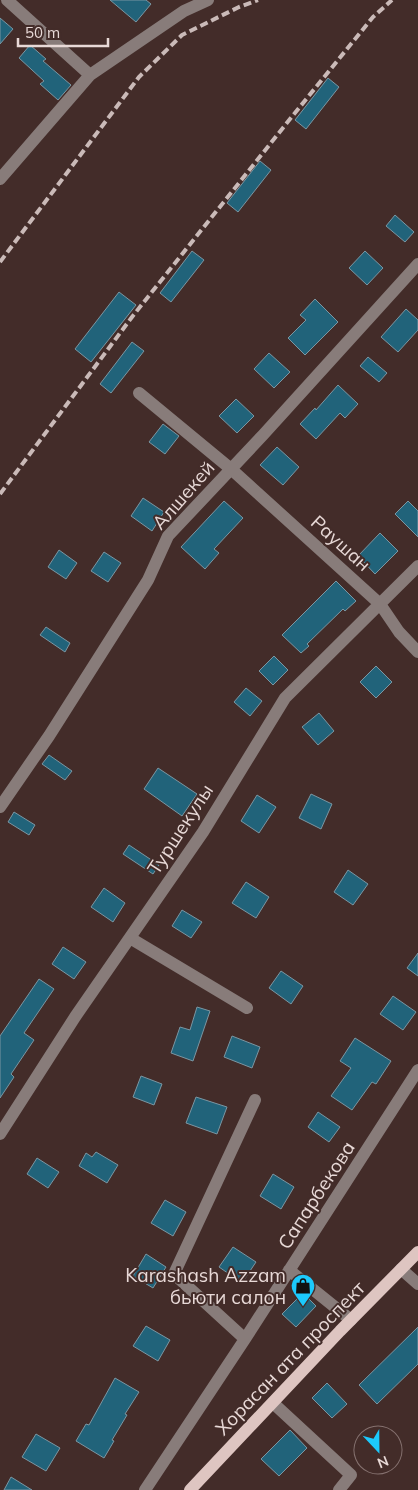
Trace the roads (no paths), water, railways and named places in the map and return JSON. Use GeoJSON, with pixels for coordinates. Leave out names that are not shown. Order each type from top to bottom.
{"type":"FeatureCollection","features":[{"type":"Feature","properties":{"kind":"main road","name":"Хорасан ата проспект"},"geometry":{"type":"LineString","coordinates":[[190,1490],[418,1252]]}},
{"type":"Feature","properties":{"kind":"street"},"geometry":{"type":"LineString","coordinates":[[7,0],[90,75]]}},
{"type":"Feature","properties":{"kind":"street"},"geometry":{"type":"LineString","coordinates":[[0,180],[90,75],[184,11],[208,0]]}},
{"type":"Feature","properties":{"kind":"street","name":"Алшекей"},"geometry":{"type":"LineString","coordinates":[[0,807],[49,736],[148,580],[168,536],[418,264]]}},
{"type":"Feature","properties":{"kind":"street","name":"Раушан"},"geometry":{"type":"LineString","coordinates":[[139,393],[231,469],[380,604],[399,632],[418,652]]}},
{"type":"Feature","properties":{"kind":"street","name":"Туршекулы"},"geometry":{"type":"LineString","coordinates":[[0,1134],[75,1017],[203,832],[285,698],[418,566]]}},
{"type":"Feature","properties":{"kind":"street"},"geometry":{"type":"LineString","coordinates":[[130,938],[247,1008]]}},
{"type":"Feature","properties":{"kind":"street","name":"Сапарбекова"},"geometry":{"type":"LineString","coordinates":[[145,1490],[245,1339],[418,1070]]}},
{"type":"Feature","properties":{"kind":"street"},"geometry":{"type":"LineString","coordinates":[[245,1339],[174,1274],[255,1100]]}},
{"type":"Feature","properties":{"kind":"street"},"geometry":{"type":"LineString","coordinates":[[401,1269],[418,1284]]}},
{"type":"Feature","properties":{"kind":"street"},"geometry":{"type":"LineString","coordinates":[[289,1270],[351,1320]]}},
{"type":"Feature","properties":{"kind":"street"},"geometry":{"type":"LineString","coordinates":[[273,1403],[351,1475],[339,1490]]}},
{"type":"Feature","properties":{"kind":"railway"},"geometry":{"type":"LineString","coordinates":[[0,262],[139,77],[182,35],[239,7],[258,0]]}},
{"type":"Feature","properties":{"kind":"railway"},"geometry":{"type":"LineString","coordinates":[[0,494],[132,317],[373,17],[392,0]]}},
{"type":"Feature","properties":{"kind":"place","name":"Karashash Azzam бьюти салон"},"geometry":{"type":"Point","coordinates":[303,1307]}}]}
